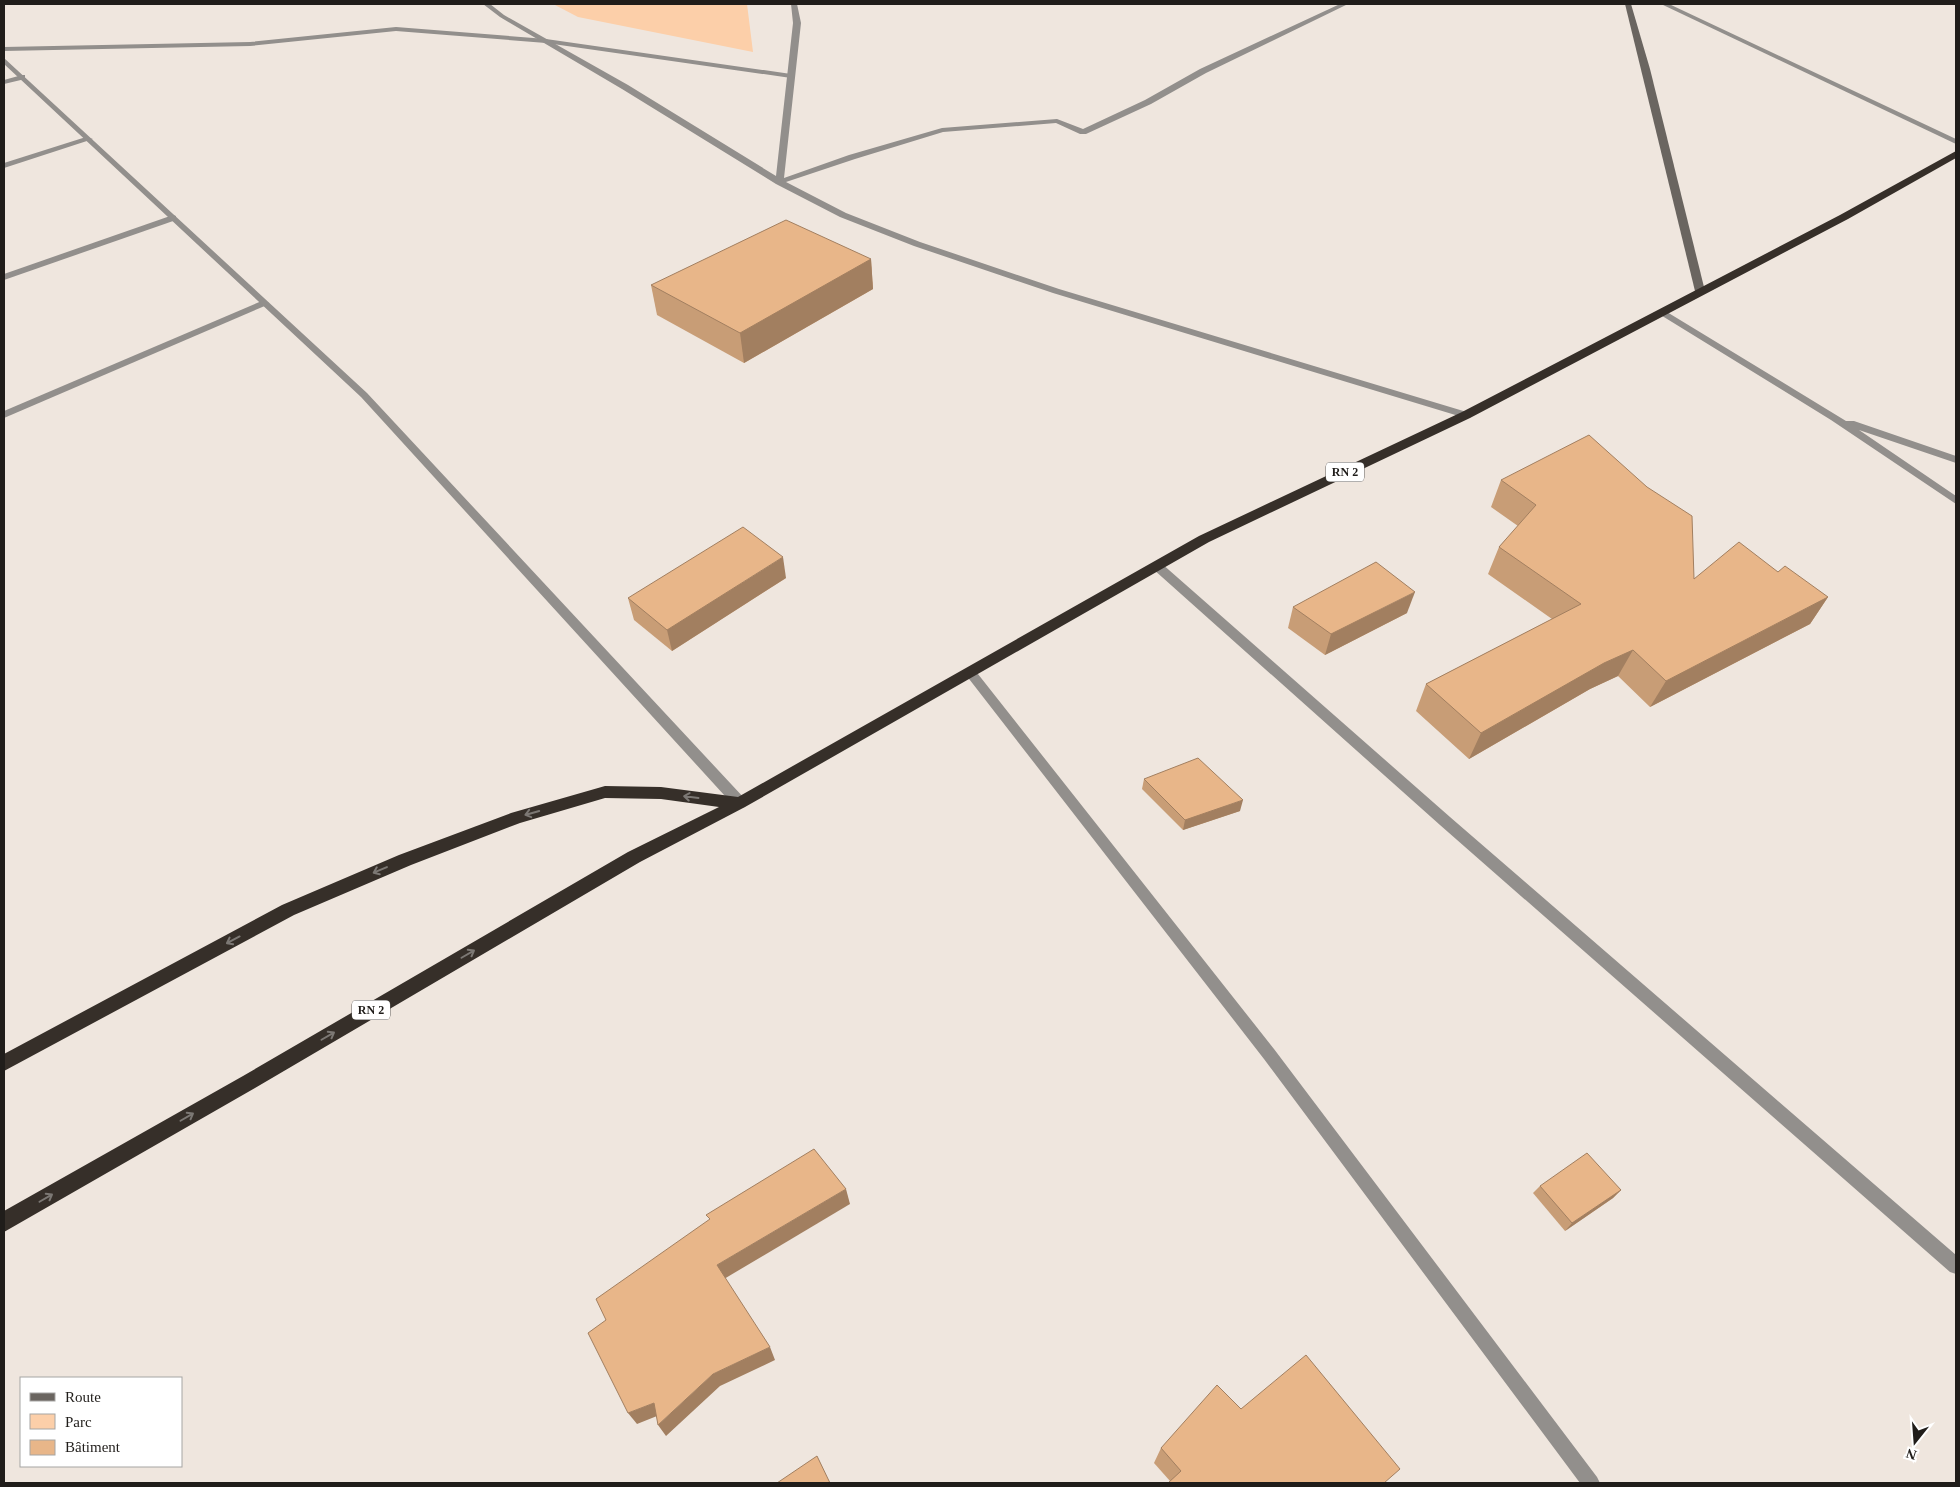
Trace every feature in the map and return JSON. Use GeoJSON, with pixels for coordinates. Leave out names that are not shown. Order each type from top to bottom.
{"type":"FeatureCollection","features":[{"type":"Feature","properties":{"kind":"highway","name":"RN 2"},"geometry":{"type":"LineString","coordinates":[[4,1222],[249,1082],[634,857],[740,803],[1204,539],[1466,415],[1844,217],[1956,154]]}},
{"type":"Feature","properties":{"kind":"highway"},"geometry":{"type":"LineString","coordinates":[[4,1063],[288,910],[405,860],[517,817],[606,792],[661,794],[740,803]]}},
{"type":"Feature","properties":{"kind":"street"},"geometry":{"type":"LineString","coordinates":[[486,4],[502,16],[625,87],[779,182],[843,215],[917,244],[1056,291],[1466,415]]}},
{"type":"Feature","properties":{"kind":"street"},"geometry":{"type":"LineString","coordinates":[[779,182],[797,23],[794,4]]}},
{"type":"Feature","properties":{"kind":"street"},"geometry":{"type":"LineString","coordinates":[[779,182],[852,157],[942,130],[1057,120],[1084,132],[1148,102],[1203,71],[1345,4]]}},
{"type":"Feature","properties":{"kind":"street"},"geometry":{"type":"LineString","coordinates":[[1628,4],[1646,69],[1700,291]]}},
{"type":"Feature","properties":{"kind":"street"},"geometry":{"type":"LineString","coordinates":[[1664,4],[1956,142]]}},
{"type":"Feature","properties":{"kind":"street"},"geometry":{"type":"LineString","coordinates":[[4,49],[250,44],[396,29],[546,41],[791,76]]}},
{"type":"Feature","properties":{"kind":"street"},"geometry":{"type":"LineString","coordinates":[[4,60],[364,395],[740,803]]}},
{"type":"Feature","properties":{"kind":"street"},"geometry":{"type":"LineString","coordinates":[[4,82],[22,77]]}},
{"type":"Feature","properties":{"kind":"street"},"geometry":{"type":"LineString","coordinates":[[4,166],[89,139]]}},
{"type":"Feature","properties":{"kind":"street"},"geometry":{"type":"LineString","coordinates":[[4,277],[173,218]]}},
{"type":"Feature","properties":{"kind":"street"},"geometry":{"type":"LineString","coordinates":[[4,415],[264,303]]}},
{"type":"Feature","properties":{"kind":"street"},"geometry":{"type":"LineString","coordinates":[[1662,312],[1835,418],[1956,501]]}},
{"type":"Feature","properties":{"kind":"street"},"geometry":{"type":"LineString","coordinates":[[1835,418],[1956,460]]}},
{"type":"Feature","properties":{"kind":"street"},"geometry":{"type":"LineString","coordinates":[[1157,566],[1445,821],[1956,1266]]}},
{"type":"Feature","properties":{"kind":"street"},"geometry":{"type":"LineString","coordinates":[[970,672],[1269,1054],[1591,1483]]}},
{"type":"Feature","properties":{"kind":"green space"},"geometry":{"type":"Polygon","coordinates":[[[553,4],[747,4],[753,52],[578,17],[553,4]]]}},
{"type":"Feature","properties":{"kind":"building"},"geometry":{"type":"Polygon","coordinates":[[[786,220],[871,259],[740,333],[651,285],[786,220]]]}},
{"type":"Feature","properties":{"kind":"building"},"geometry":{"type":"Polygon","coordinates":[[[1589,435],[1647,487],[1692,516],[1694,579],[1739,542],[1778,572],[1785,566],[1828,597],[1666,681],[1633,650],[1604,663],[1481,733],[1426,684],[1581,604],[1499,547],[1536,505],[1501,480],[1589,435]]]}},
{"type":"Feature","properties":{"kind":"building"},"geometry":{"type":"Polygon","coordinates":[[[743,527],[783,557],[667,630],[628,598],[743,527]]]}},
{"type":"Feature","properties":{"kind":"building"},"geometry":{"type":"Polygon","coordinates":[[[1376,562],[1415,592],[1331,634],[1293,607],[1376,562]]]}},
{"type":"Feature","properties":{"kind":"building"},"geometry":{"type":"Polygon","coordinates":[[[1198,758],[1243,800],[1185,820],[1144,779],[1198,758]]]}},
{"type":"Feature","properties":{"kind":"building"},"geometry":{"type":"Polygon","coordinates":[[[814,1149],[846,1189],[717,1265],[770,1347],[713,1374],[658,1425],[654,1403],[628,1413],[588,1333],[606,1320],[596,1299],[710,1219],[706,1215],[814,1149]]]}},
{"type":"Feature","properties":{"kind":"building"},"geometry":{"type":"Polygon","coordinates":[[[1587,1153],[1621,1190],[1572,1223],[1540,1186],[1587,1153]]]}},
{"type":"Feature","properties":{"kind":"building"},"geometry":{"type":"Polygon","coordinates":[[[1306,1355],[1400,1469],[1384,1483],[1168,1483],[1181,1471],[1161,1448],[1217,1385],[1241,1409],[1306,1355]]]}},
{"type":"Feature","properties":{"kind":"building"},"geometry":{"type":"Polygon","coordinates":[[[817,1456],[830,1483],[777,1483],[817,1456]]]}}]}
